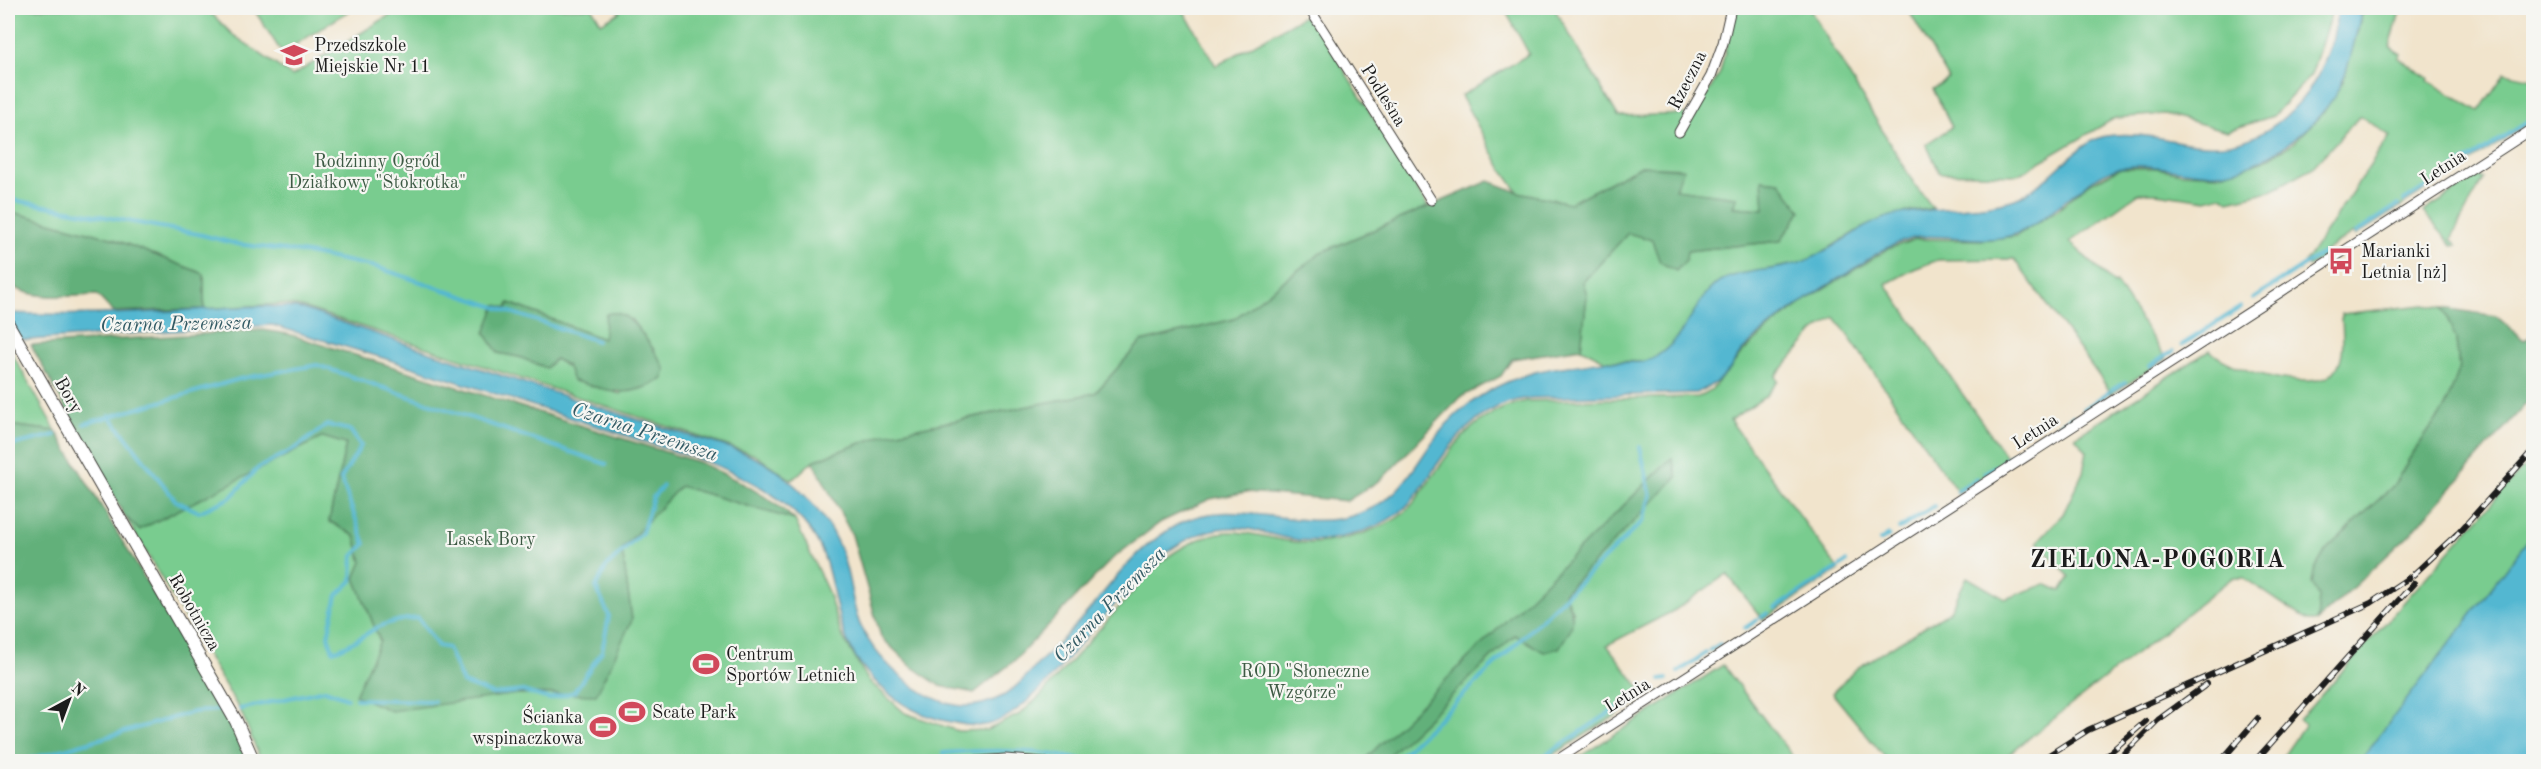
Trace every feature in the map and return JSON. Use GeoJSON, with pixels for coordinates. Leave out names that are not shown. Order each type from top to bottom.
{"type":"FeatureCollection","features":[{"type":"Feature","properties":{"kind":"street","name":"Podleśna"},"geometry":{"type":"LineString","coordinates":[[1310,8],[1431,200]]}},
{"type":"Feature","properties":{"kind":"street","name":"Rzeczna"},"geometry":{"type":"LineString","coordinates":[[1679,132],[1712,76],[1731,8]]}},
{"type":"Feature","properties":{"kind":"street","name":"Letnia"},"geometry":{"type":"LineString","coordinates":[[1554,762],[2534,128]]}},
{"type":"Feature","properties":{"kind":"street","name":"Bory"},"geometry":{"type":"LineString","coordinates":[[8,324],[100,483]]}},
{"type":"Feature","properties":{"kind":"street","name":"Robotnicza"},"geometry":{"type":"LineString","coordinates":[[100,483],[236,721],[254,762]]}},
{"type":"Feature","properties":{"kind":"street"},"geometry":{"type":"LineString","coordinates":[[966,762],[1005,759],[1044,762]]}},
{"type":"Feature","properties":{"kind":"green space","name":"Rodzinny Ogród Działkowy \"Stokrotka\""},"geometry":{"type":"Polygon","coordinates":[[[8,8],[206,8],[232,34],[292,76],[401,8],[592,8],[601,23],[620,12],[617,8],[773,8],[775,12],[783,8],[1182,8],[1216,66],[1304,16],[1324,37],[1428,207],[1322,252],[1234,319],[1141,342],[1095,393],[883,435],[813,461],[792,480],[755,455],[302,307],[281,304],[204,309],[204,274],[111,238],[8,211],[8,8]],[[510,303],[507,308],[496,305],[498,353],[519,357],[546,367],[555,359],[597,387],[620,394],[655,351],[631,319],[603,339],[510,303]]]}},
{"type":"Feature","properties":{"kind":"green space"},"geometry":{"type":"Polygon","coordinates":[[[253,8],[354,8],[282,53],[253,8]]]}},
{"type":"Feature","properties":{"kind":"green space"},"geometry":{"type":"Polygon","coordinates":[[[1504,8],[1554,8],[1618,116],[1695,114],[1720,73],[1733,8],[1809,8],[1915,185],[1933,208],[1907,212],[1855,232],[1815,257],[1797,264],[1748,273],[1718,283],[1678,339],[1661,354],[1646,362],[1606,361],[1581,348],[1587,295],[1583,282],[1628,233],[1652,240],[1660,262],[1687,251],[1780,241],[1801,211],[1779,182],[1763,180],[1764,209],[1733,207],[1737,197],[1674,189],[1683,168],[1641,166],[1570,203],[1518,192],[1503,171],[1461,96],[1529,54],[1504,8]]]}},
{"type":"Feature","properties":{"kind":"green space"},"geometry":{"type":"Polygon","coordinates":[[[1907,8],[2333,8],[2311,75],[2273,116],[2227,131],[2165,114],[2115,118],[2018,175],[1940,173],[1926,144],[1952,127],[1933,89],[1949,79],[1907,8]]]}},
{"type":"Feature","properties":{"kind":"green space","name":"ROD \"Słoneczne Wzgórze\""},"geometry":{"type":"Polygon","coordinates":[[[2364,8],[2401,8],[2390,47],[2401,54],[2398,58],[2429,78],[2428,81],[2479,111],[2505,73],[2533,79],[2533,121],[2355,236],[2353,233],[2325,251],[2327,255],[2309,267],[2305,262],[2390,136],[2360,116],[2312,168],[2270,191],[2229,201],[2222,196],[2206,200],[2139,193],[2070,242],[2114,284],[2116,283],[2166,359],[2112,394],[2014,259],[1938,260],[1914,269],[1886,284],[2009,461],[1958,493],[1835,317],[1814,332],[1776,376],[1778,381],[1765,397],[1730,420],[1839,570],[1763,620],[1727,574],[1675,610],[1607,645],[1646,696],[1544,761],[1383,761],[1515,635],[1544,652],[1573,613],[1564,593],[1677,477],[1672,458],[1363,762],[1123,762],[1119,759],[1116,762],[261,761],[242,714],[124,515],[139,529],[323,437],[346,444],[329,521],[355,536],[362,562],[355,578],[380,641],[355,695],[566,694],[632,620],[622,549],[680,486],[795,520],[828,592],[841,634],[868,680],[905,713],[958,731],[987,730],[1020,714],[1040,696],[1152,570],[1177,551],[1197,540],[1218,533],[1237,532],[1313,543],[1339,540],[1364,533],[1393,520],[1407,510],[1469,430],[1493,413],[1508,406],[1526,401],[1698,397],[1711,390],[1743,352],[1771,327],[1809,298],[1888,249],[1916,239],[1982,240],[2016,236],[2059,209],[2085,186],[2121,168],[2156,168],[2182,173],[2218,175],[2265,160],[2292,144],[2323,113],[2343,82],[2364,8]]]}},
{"type":"Feature","properties":{"kind":"green space"},"geometry":{"type":"Polygon","coordinates":[[[1641,166],[1684,169],[1675,189],[1737,197],[1733,207],[1764,209],[1762,180],[1780,182],[1801,211],[1780,241],[1687,251],[1686,260],[1676,271],[1660,262],[1652,240],[1628,233],[1583,282],[1587,295],[1581,348],[1512,359],[1501,376],[1461,397],[1382,479],[1347,501],[1247,492],[1210,499],[1161,522],[1113,558],[1014,661],[974,693],[940,686],[912,667],[881,637],[852,535],[813,461],[883,435],[1095,393],[1141,342],[1234,319],[1322,252],[1489,181],[1518,192],[1570,203],[1641,166]]]}},
{"type":"Feature","properties":{"kind":"green space"},"geometry":{"type":"Polygon","coordinates":[[[2479,176],[2483,179],[2451,239],[2457,245],[2453,246],[2423,212],[2479,176]]]}},
{"type":"Feature","properties":{"kind":"green space"},"geometry":{"type":"Polygon","coordinates":[[[8,211],[111,238],[204,274],[204,309],[113,312],[97,295],[39,295],[8,284],[8,211]]]}},
{"type":"Feature","properties":{"kind":"green space"},"geometry":{"type":"Polygon","coordinates":[[[509,303],[603,339],[606,314],[620,314],[632,322],[652,347],[666,370],[663,379],[639,390],[619,392],[573,381],[567,365],[555,359],[546,368],[519,357],[498,353],[485,333],[496,305],[507,308],[509,303]]]}},
{"type":"Feature","properties":{"kind":"green space"},"geometry":{"type":"Polygon","coordinates":[[[2424,305],[2443,308],[2456,339],[2459,370],[2445,408],[2411,456],[2394,485],[2326,550],[2314,571],[2319,597],[2317,621],[2308,621],[2244,578],[2232,578],[2000,761],[1888,761],[1832,693],[1857,668],[1950,611],[1967,577],[2005,599],[2045,584],[2061,591],[2070,577],[2037,542],[2063,514],[2083,472],[2087,451],[2075,437],[2210,350],[2233,365],[2270,377],[2308,381],[2323,379],[2333,373],[2340,360],[2343,345],[2342,314],[2424,305]]]}},
{"type":"Feature","properties":{"kind":"green space"},"geometry":{"type":"Polygon","coordinates":[[[2443,308],[2496,316],[2524,340],[2533,336],[2533,396],[2412,532],[2317,621],[2319,597],[2312,583],[2314,571],[2326,550],[2394,485],[2411,456],[2445,408],[2459,370],[2456,339],[2443,308]]]}},
{"type":"Feature","properties":{"kind":"green space","name":"Lasek Bory"},"geometry":{"type":"Polygon","coordinates":[[[263,330],[288,334],[701,463],[762,495],[795,520],[680,486],[622,549],[632,620],[596,695],[525,693],[391,711],[355,695],[380,641],[355,578],[362,562],[355,536],[329,521],[346,444],[323,437],[139,530],[124,515],[31,345],[263,330]]]}},
{"type":"Feature","properties":{"kind":"green space"},"geometry":{"type":"Polygon","coordinates":[[[8,346],[56,431],[8,425],[8,346]]]}},
{"type":"Feature","properties":{"kind":"green space"},"geometry":{"type":"Polygon","coordinates":[[[8,425],[56,431],[230,720],[247,761],[8,762],[8,425]]]}},
{"type":"Feature","properties":{"kind":"green space"},"geometry":{"type":"Polygon","coordinates":[[[2533,457],[2533,761],[2279,762],[2305,725],[2299,720],[2533,457]]]}},
{"type":"Feature","properties":{"kind":"green space"},"geometry":{"type":"Polygon","coordinates":[[[1672,458],[1677,477],[1564,593],[1571,610],[1572,622],[1559,648],[1544,652],[1515,635],[1383,761],[1363,761],[1672,458]]]}},
{"type":"Feature","properties":{"kind":"green space"},"geometry":{"type":"Polygon","coordinates":[[[1723,665],[1796,761],[1573,761],[1723,665]]]}},
{"type":"Feature","properties":{"kind":"water","name":"Czarna Przemsza"},"geometry":{"type":"Polygon","coordinates":[[[2338,8],[2363,8],[2342,82],[2333,98],[2307,128],[2274,153],[2255,163],[2219,173],[2195,173],[2148,166],[2125,167],[2097,177],[2045,217],[2018,233],[1994,239],[1919,237],[1896,244],[1874,255],[1783,317],[1743,350],[1722,378],[1696,393],[1532,398],[1502,405],[1476,420],[1465,430],[1445,453],[1405,508],[1388,520],[1364,531],[1325,540],[1290,539],[1237,528],[1217,529],[1197,535],[1151,565],[1032,697],[1011,714],[987,725],[964,725],[928,716],[895,698],[880,686],[856,658],[848,641],[841,624],[827,565],[812,533],[790,509],[765,490],[708,462],[272,325],[28,340],[8,338],[8,313],[143,313],[260,306],[303,309],[631,418],[741,452],[774,468],[808,499],[822,516],[842,553],[857,616],[863,631],[886,662],[900,676],[934,698],[951,704],[976,705],[1003,696],[1018,685],[1072,629],[1135,557],[1170,529],[1192,518],[1214,513],[1329,520],[1352,516],[1372,508],[1401,486],[1443,428],[1482,395],[1509,381],[1539,371],[1606,361],[1649,360],[1675,340],[1703,298],[1719,282],[1727,278],[1805,261],[1865,227],[1891,216],[1985,206],[2015,199],[2039,185],[2083,147],[2106,136],[2131,135],[2205,145],[2227,144],[2248,139],[2267,130],[2300,101],[2313,84],[2331,44],[2338,8]]]}},
{"type":"Feature","properties":{"kind":"water"},"geometry":{"type":"Polygon","coordinates":[[[2533,533],[2533,761],[2360,761],[2533,533]]]}},
{"type":"Feature","properties":{"kind":"waterway"},"geometry":{"type":"LineString","coordinates":[[2445,175],[2534,118]]}},
{"type":"Feature","properties":{"kind":"waterway"},"geometry":{"type":"LineString","coordinates":[[2404,201],[2430,185]]}},
{"type":"Feature","properties":{"kind":"waterway"},"geometry":{"type":"LineString","coordinates":[[8,199],[198,234],[237,244],[307,253],[376,267],[597,341]]}},
{"type":"Feature","properties":{"kind":"waterway"},"geometry":{"type":"LineString","coordinates":[[2356,233],[2398,205]]}},
{"type":"Feature","properties":{"kind":"waterway"},"geometry":{"type":"LineString","coordinates":[[2253,299],[2323,253]]}},
{"type":"Feature","properties":{"kind":"waterway"},"geometry":{"type":"LineString","coordinates":[[2182,345],[2241,307]]}},
{"type":"Feature","properties":{"kind":"waterway"},"geometry":{"type":"LineString","coordinates":[[2150,366],[2173,351]]}},
{"type":"Feature","properties":{"kind":"waterway"},"geometry":{"type":"LineString","coordinates":[[84,424],[243,378],[317,365],[606,464]]}},
{"type":"Feature","properties":{"kind":"waterway"},"geometry":{"type":"LineString","coordinates":[[2112,390],[2125,382]]}},
{"type":"Feature","properties":{"kind":"waterway"},"geometry":{"type":"LineString","coordinates":[[2084,409],[2109,392]]}},
{"type":"Feature","properties":{"kind":"waterway"},"geometry":{"type":"LineString","coordinates":[[109,415],[176,501],[199,512],[230,498],[258,468],[296,448],[327,425],[350,430],[361,446],[341,479],[365,544],[353,556],[352,581],[337,595],[328,636],[333,651],[381,626],[418,618],[438,646],[448,648],[463,683],[493,694],[523,691],[549,699],[574,692],[602,651],[609,616],[596,587],[606,567],[642,533],[653,497],[663,486]]}},
{"type":"Feature","properties":{"kind":"waterway"},"geometry":{"type":"LineString","coordinates":[[2057,426],[2073,416]]}},
{"type":"Feature","properties":{"kind":"waterway"},"geometry":{"type":"LineString","coordinates":[[8,446],[55,435]]}},
{"type":"Feature","properties":{"kind":"waterway"},"geometry":{"type":"LineString","coordinates":[[2009,457],[2030,444]]}},
{"type":"Feature","properties":{"kind":"waterway"},"geometry":{"type":"LineString","coordinates":[[1394,762],[1643,521],[1651,497],[1640,447]]}},
{"type":"Feature","properties":{"kind":"waterway"},"geometry":{"type":"LineString","coordinates":[[2002,462],[2006,459]]}},
{"type":"Feature","properties":{"kind":"waterway"},"geometry":{"type":"LineString","coordinates":[[1984,473],[1996,466]]}},
{"type":"Feature","properties":{"kind":"waterway"},"geometry":{"type":"LineString","coordinates":[[1957,491],[1977,478]]}},
{"type":"Feature","properties":{"kind":"waterway"},"geometry":{"type":"LineString","coordinates":[[1899,529],[1934,506]]}},
{"type":"Feature","properties":{"kind":"waterway"},"geometry":{"type":"LineString","coordinates":[[1880,541],[1889,535]]}},
{"type":"Feature","properties":{"kind":"waterway"},"geometry":{"type":"LineString","coordinates":[[1841,566],[1846,562]]}},
{"type":"Feature","properties":{"kind":"waterway"},"geometry":{"type":"LineString","coordinates":[[1775,608],[1838,568]]}},
{"type":"Feature","properties":{"kind":"waterway"},"geometry":{"type":"LineString","coordinates":[[1761,617],[1768,613]]}},
{"type":"Feature","properties":{"kind":"waterway"},"geometry":{"type":"LineString","coordinates":[[1745,628],[1757,620]]}},
{"type":"Feature","properties":{"kind":"waterway"},"geometry":{"type":"LineString","coordinates":[[1710,650],[1720,644]]}},
{"type":"Feature","properties":{"kind":"waterway"},"geometry":{"type":"LineString","coordinates":[[1678,672],[1706,653]]}},
{"type":"Feature","properties":{"kind":"waterway"},"geometry":{"type":"LineString","coordinates":[[1661,680],[1667,679]]}},
{"type":"Feature","properties":{"kind":"waterway"},"geometry":{"type":"LineString","coordinates":[[1535,762],[1648,688]]}},
{"type":"Feature","properties":{"kind":"waterway"},"geometry":{"type":"LineString","coordinates":[[240,709],[325,690],[347,698]]}},
{"type":"Feature","properties":{"kind":"waterway"},"geometry":{"type":"LineString","coordinates":[[356,699],[434,701]]}},
{"type":"Feature","properties":{"kind":"waterway"},"geometry":{"type":"LineString","coordinates":[[12,762],[30,759],[193,712],[219,710]]}},
{"type":"Feature","properties":{"kind":"waterway"},"geometry":{"type":"LineString","coordinates":[[943,753],[1035,752],[1090,762]]}},
{"type":"Feature","properties":{"kind":"railway"},"geometry":{"type":"LineString","coordinates":[[2452,540],[2534,449]]}},
{"type":"Feature","properties":{"kind":"railway"},"geometry":{"type":"LineString","coordinates":[[2038,762],[2088,730],[2371,603],[2413,575],[2457,534]]}},
{"type":"Feature","properties":{"kind":"railway"},"geometry":{"type":"LineString","coordinates":[[2254,762],[2414,583]]}},
{"type":"Feature","properties":{"kind":"railway"},"geometry":{"type":"LineString","coordinates":[[2116,762],[2158,720],[2207,684]]}},
{"type":"Feature","properties":{"kind":"railway"},"geometry":{"type":"LineString","coordinates":[[2220,762],[2258,718]]}},
{"type":"Feature","properties":{"kind":"railway"},"geometry":{"type":"LineString","coordinates":[[2099,762],[2146,721]]}},
{"type":"Feature","properties":{"kind":"place","name":"Przedszkole Miejskie Nr 11"},"geometry":{"type":"Point","coordinates":[294,55]}},
{"type":"Feature","properties":{"kind":"place","name":"Marianki Letnia [nż]"},"geometry":{"type":"Point","coordinates":[2341,261]}},
{"type":"Feature","properties":{"kind":"place","name":"Centrum Sportów Letnich"},"geometry":{"type":"Point","coordinates":[706,664]}},
{"type":"Feature","properties":{"kind":"place","name":"Scate Park"},"geometry":{"type":"Point","coordinates":[632,712]}},
{"type":"Feature","properties":{"kind":"place","name":"Ścianka wspinaczkowa"},"geometry":{"type":"Point","coordinates":[603,727]}},
{"type":"Feature","properties":{"kind":"district","name":"ZIELONA-POGORIA"},"geometry":{"type":"Point","coordinates":[2158,559]}}]}
